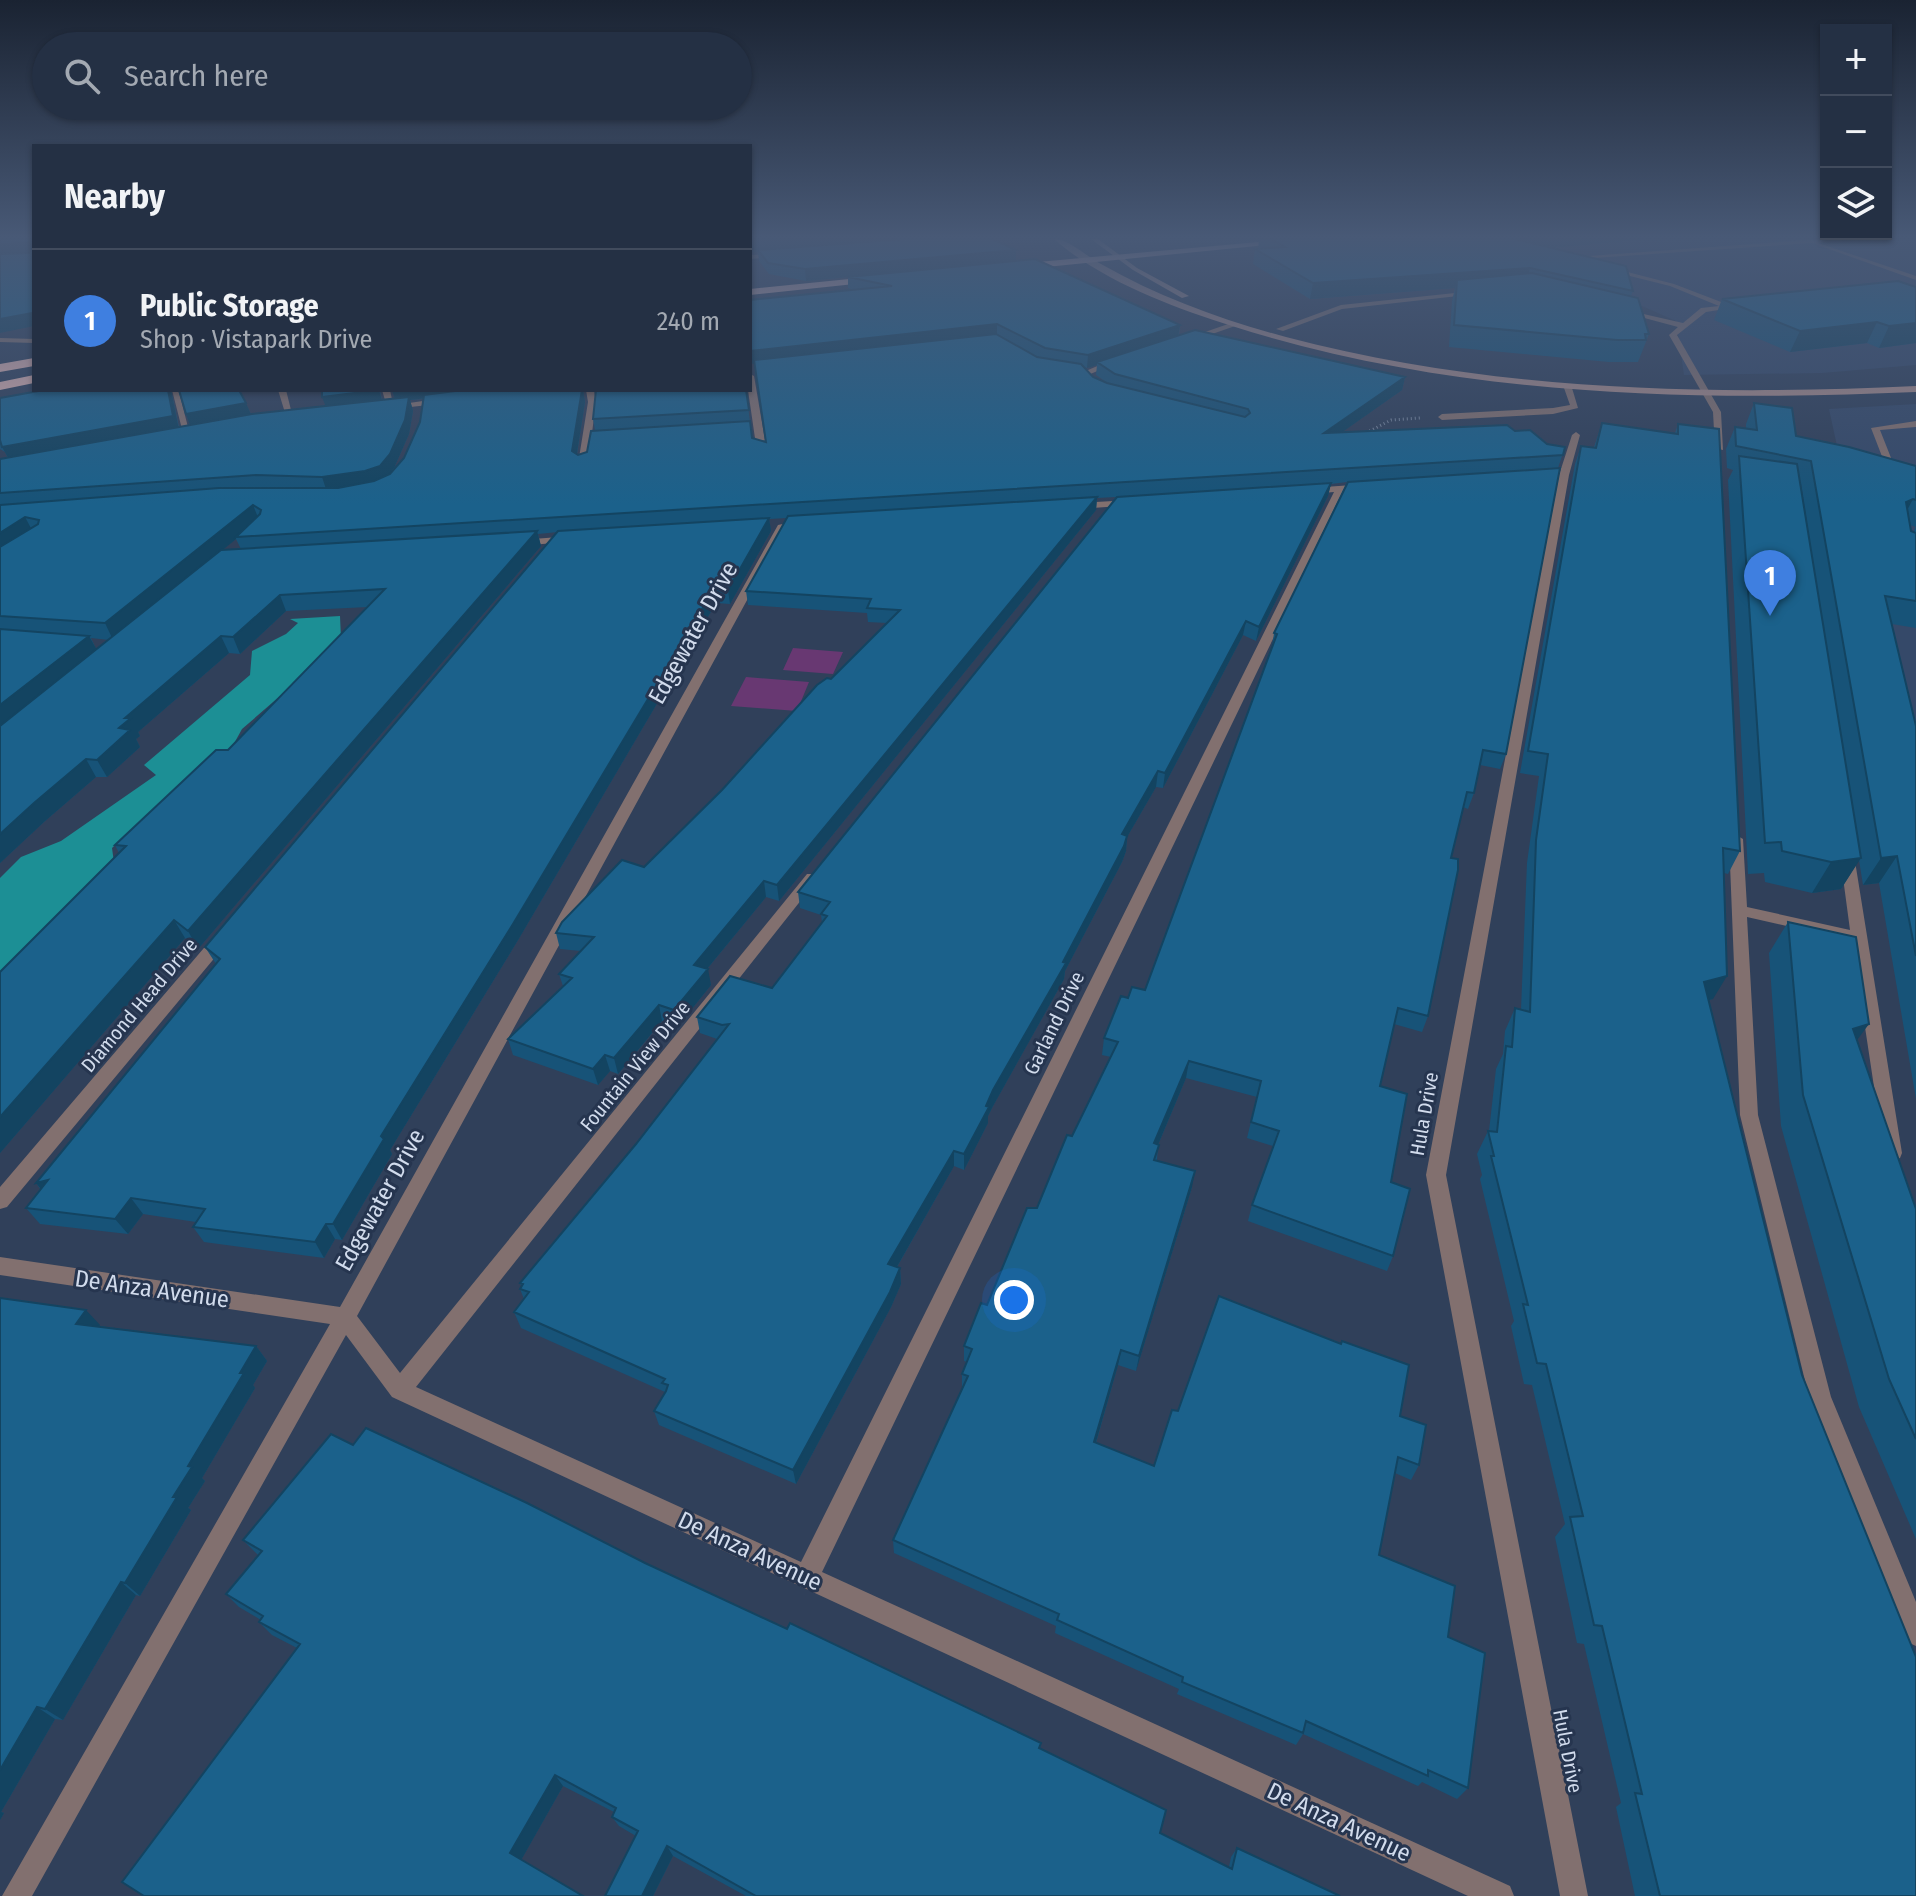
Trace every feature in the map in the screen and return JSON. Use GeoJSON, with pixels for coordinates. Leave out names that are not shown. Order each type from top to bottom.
{"type":"FeatureCollection","features":[{"type":"Feature","properties":{"kind":"highway"},"geometry":{"type":"LineString","coordinates":[[0,359],[32,355]]}},
{"type":"Feature","properties":{"kind":"highway"},"geometry":{"type":"LineString","coordinates":[[0,368],[32,362]]}},
{"type":"Feature","properties":{"kind":"highway"},"geometry":{"type":"LineString","coordinates":[[0,386],[32,379]]}},
{"type":"Feature","properties":{"kind":"street"},"geometry":{"type":"LineString","coordinates":[[1184,340],[1226,327]]}},
{"type":"Feature","properties":{"kind":"street"},"geometry":{"type":"LineString","coordinates":[[1244,327],[1355,356],[1568,388],[1705,391],[1916,379]]}},
{"type":"Feature","properties":{"kind":"street"},"geometry":{"type":"LineString","coordinates":[[1276,327],[1360,348],[1493,371],[1778,396],[1916,389]]}},
{"type":"Feature","properties":{"kind":"street"},"geometry":{"type":"LineString","coordinates":[[1280,329],[1284,327]]}},
{"type":"Feature","properties":{"kind":"street"},"geometry":{"type":"LineString","coordinates":[[1682,327],[1673,335],[1717,412],[1720,460]]}},
{"type":"Feature","properties":{"kind":"street"},"geometry":{"type":"LineString","coordinates":[[0,340],[32,341]]}},
{"type":"Feature","properties":{"kind":"street"},"geometry":{"type":"LineString","coordinates":[[1071,371],[1088,376],[1127,358]]}},
{"type":"Feature","properties":{"kind":"street"},"geometry":{"type":"LineString","coordinates":[[752,369],[765,367]]}},
{"type":"Feature","properties":{"kind":"street"},"geometry":{"type":"LineString","coordinates":[[752,388],[762,452]]}},
{"type":"Feature","properties":{"kind":"street"},"geometry":{"type":"LineString","coordinates":[[1442,417],[1553,411],[1575,406],[1568,388]]}},
{"type":"Feature","properties":{"kind":"street"},"geometry":{"type":"LineString","coordinates":[[175,392],[187,433]]}},
{"type":"Feature","properties":{"kind":"street"},"geometry":{"type":"LineString","coordinates":[[283,392],[290,416]]}},
{"type":"Feature","properties":{"kind":"street"},"geometry":{"type":"LineString","coordinates":[[387,392],[391,407]]}},
{"type":"Feature","properties":{"kind":"street"},"geometry":{"type":"LineString","coordinates":[[583,464],[592,402],[590,392]]}},
{"type":"Feature","properties":{"kind":"street"},"geometry":{"type":"LineString","coordinates":[[377,409],[423,407],[452,400]]}},
{"type":"Feature","properties":{"kind":"street"},"geometry":{"type":"LineString","coordinates":[[275,419],[301,417]]}},
{"type":"Feature","properties":{"kind":"street"},"geometry":{"type":"LineString","coordinates":[[1916,424],[1875,428],[1893,475],[1916,482]]}},
{"type":"Feature","properties":{"kind":"street"},"geometry":{"type":"LineString","coordinates":[[743,430],[759,429]]}},
{"type":"Feature","properties":{"kind":"street"},"geometry":{"type":"LineString","coordinates":[[173,436],[202,431]]}},
{"type":"Feature","properties":{"kind":"street","name":"Hula Drive"},"geometry":{"type":"LineString","coordinates":[[1574,1896],[1436,1175],[1556,476],[1576,435]]}},
{"type":"Feature","properties":{"kind":"street"},"geometry":{"type":"LineString","coordinates":[[588,439],[604,438]]}},
{"type":"Feature","properties":{"kind":"street"},"geometry":{"type":"LineString","coordinates":[[1294,492],[1385,486]]}},
{"type":"Feature","properties":{"kind":"street","name":"Garland Drive"},"geometry":{"type":"LineString","coordinates":[[807,1577],[1340,489]]}},
{"type":"Feature","properties":{"kind":"street"},"geometry":{"type":"LineString","coordinates":[[1064,507],[1106,510],[1142,502]]}},
{"type":"Feature","properties":{"kind":"street","name":"Edgewater Drive"},"geometry":{"type":"LineString","coordinates":[[16,1896],[345,1317],[783,525]]}},
{"type":"Feature","properties":{"kind":"street"},"geometry":{"type":"LineString","coordinates":[[509,543],[551,546],[586,538]]}},
{"type":"Feature","properties":{"kind":"street"},"geometry":{"type":"LineString","coordinates":[[1735,817],[1749,1115],[1820,1397],[1916,1633]]}},
{"type":"Feature","properties":{"kind":"street"},"geometry":{"type":"LineString","coordinates":[[1845,843],[1892,1151],[1897,1165]]}},
{"type":"Feature","properties":{"kind":"street","name":"Fountain View Drive"},"geometry":{"type":"LineString","coordinates":[[400,1390],[825,861]]}},
{"type":"Feature","properties":{"kind":"street"},"geometry":{"type":"LineString","coordinates":[[1739,910],[1859,937]]}},
{"type":"Feature","properties":{"kind":"street","name":"Diamond Head Drive"},"geometry":{"type":"LineString","coordinates":[[0,1201],[230,928]]}},
{"type":"Feature","properties":{"kind":"street","name":"De Anza Avenue"},"geometry":{"type":"LineString","coordinates":[[0,1266],[345,1317],[400,1390],[1500,1896]]}},
{"type":"Feature","properties":{"kind":"path"},"geometry":{"type":"LineString","coordinates":[[1356,434],[1367,433],[1391,420],[1442,417]]}},
{"type":"Feature","properties":{"kind":"shaded area"},"geometry":{"type":"Polygon","coordinates":[[[1677,327],[1916,327],[1916,365],[1822,373],[1684,375],[1677,327]]]}},
{"type":"Feature","properties":{"kind":"shaded area"},"geometry":{"type":"Polygon","coordinates":[[[1916,404],[1916,811],[1829,409],[1916,404]]]}},
{"type":"Feature","properties":{"kind":"shaded area"},"geometry":{"type":"Polygon","coordinates":[[[340,616],[341,639],[331,652],[242,729],[226,758],[153,827],[126,834],[112,848],[116,877],[0,989],[0,878],[21,857],[61,841],[156,775],[144,765],[250,675],[252,651],[286,634],[298,623],[290,619],[340,616]]]}},
{"type":"Feature","properties":{"kind":"shaded area"},"geometry":{"type":"Polygon","coordinates":[[[793,648],[843,652],[833,674],[783,670],[793,648]]]}},
{"type":"Feature","properties":{"kind":"shaded area"},"geometry":{"type":"Polygon","coordinates":[[[746,677],[809,682],[797,711],[731,706],[746,677]]]}},
{"type":"Feature","properties":{"kind":"building"},"geometry":{"type":"Polygon","coordinates":[[[752,327],[965,327],[752,351],[752,327]]]}},
{"type":"Feature","properties":{"kind":"building"},"geometry":{"type":"Polygon","coordinates":[[[1004,327],[1172,327],[1088,355],[1045,348],[1004,327]]]}},
{"type":"Feature","properties":{"kind":"building"},"geometry":{"type":"Polygon","coordinates":[[[1481,327],[1647,327],[1649,334],[1645,334],[1646,340],[1481,327]]]}},
{"type":"Feature","properties":{"kind":"building"},"geometry":{"type":"Polygon","coordinates":[[[1791,327],[1830,327],[1800,331],[1791,327]]]}},
{"type":"Feature","properties":{"kind":"building"},"geometry":{"type":"Polygon","coordinates":[[[1195,330],[1405,377],[1324,433],[1507,425],[1515,431],[1530,430],[1547,444],[1565,447],[1563,455],[236,537],[260,514],[261,510],[253,505],[105,623],[0,616],[0,547],[38,524],[39,520],[25,517],[0,533],[0,505],[219,488],[338,488],[374,481],[390,474],[404,458],[420,422],[424,395],[447,392],[582,392],[572,451],[578,455],[587,452],[591,431],[750,421],[752,438],[766,442],[754,360],[996,334],[1037,357],[1081,364],[1093,377],[1107,383],[1245,417],[1250,413],[1248,409],[1115,374],[1097,362],[1195,330]]]}},
{"type":"Feature","properties":{"kind":"building"},"geometry":{"type":"Polygon","coordinates":[[[33,392],[168,392],[173,416],[2,447],[0,398],[33,392]]]}},
{"type":"Feature","properties":{"kind":"building"},"geometry":{"type":"Polygon","coordinates":[[[180,392],[240,392],[246,403],[186,414],[180,392]]]}},
{"type":"Feature","properties":{"kind":"building"},"geometry":{"type":"Polygon","coordinates":[[[322,392],[363,392],[322,397],[322,392]]]}},
{"type":"Feature","properties":{"kind":"building"},"geometry":{"type":"Polygon","coordinates":[[[596,392],[746,392],[749,410],[593,419],[596,392]]]}},
{"type":"Feature","properties":{"kind":"building"},"geometry":{"type":"Polygon","coordinates":[[[409,397],[405,420],[390,454],[380,466],[365,471],[322,477],[256,475],[0,493],[0,459],[252,414],[409,397]]]}},
{"type":"Feature","properties":{"kind":"building"},"geometry":{"type":"Polygon","coordinates":[[[1754,403],[1792,408],[1796,436],[1916,466],[1916,500],[1906,502],[1911,531],[1916,533],[1916,601],[1885,596],[1916,726],[1916,956],[1897,856],[1881,858],[1811,461],[1736,446],[1735,427],[1757,430],[1754,403]]]}},
{"type":"Feature","properties":{"kind":"building"},"geometry":{"type":"Polygon","coordinates":[[[1602,423],[1678,434],[1678,424],[1719,429],[1740,851],[1723,848],[1727,976],[1704,982],[1802,1375],[1916,1657],[1916,1896],[1660,1896],[1635,1793],[1642,1794],[1602,1626],[1594,1625],[1570,1517],[1583,1516],[1546,1364],[1537,1363],[1523,1304],[1528,1305],[1491,1156],[1494,1156],[1488,1131],[1497,1132],[1506,1046],[1512,1047],[1515,1008],[1530,1012],[1536,840],[1548,754],[1528,751],[1581,446],[1596,448],[1602,423]]]}},
{"type":"Feature","properties":{"kind":"building"},"geometry":{"type":"Polygon","coordinates":[[[1739,456],[1797,464],[1861,858],[1831,862],[1782,851],[1781,842],[1765,843],[1739,456]]]}},
{"type":"Feature","properties":{"kind":"building"},"geometry":{"type":"Polygon","coordinates":[[[1560,468],[1506,754],[1483,750],[1474,793],[1467,792],[1451,858],[1458,859],[1458,870],[1428,1016],[1398,1008],[1380,1086],[1407,1094],[1391,1182],[1410,1189],[1393,1256],[1252,1205],[1279,1131],[1251,1122],[1261,1081],[1189,1061],[1154,1143],[1159,1145],[1154,1160],[1195,1171],[1139,1356],[1121,1350],[1094,1442],[1154,1466],[1172,1410],[1178,1411],[1219,1296],[1341,1344],[1342,1341],[1409,1365],[1400,1416],[1426,1425],[1419,1465],[1398,1457],[1379,1555],[1455,1586],[1448,1637],[1485,1653],[1468,1788],[1428,1770],[1428,1776],[1306,1721],[1303,1733],[1182,1682],[1183,1677],[1057,1620],[1059,1614],[893,1540],[968,1376],[962,1374],[972,1349],[964,1346],[981,1303],[987,1305],[1027,1208],[1037,1208],[1067,1135],[1072,1136],[1118,1042],[1104,1038],[1121,996],[1128,998],[1132,987],[1145,990],[1277,634],[1274,633],[1348,482],[1560,468]]]}},
{"type":"Feature","properties":{"kind":"building"},"geometry":{"type":"Polygon","coordinates":[[[1331,483],[1259,627],[1246,621],[1165,773],[1158,771],[1122,834],[1127,836],[1124,846],[1063,962],[1066,963],[993,1090],[986,1106],[989,1107],[964,1154],[954,1151],[888,1264],[900,1268],[890,1292],[793,1470],[654,1411],[666,1391],[668,1385],[662,1383],[665,1379],[514,1312],[529,1292],[520,1289],[523,1284],[520,1283],[636,1144],[729,1024],[722,1025],[697,1017],[730,976],[772,988],[827,916],[821,914],[830,902],[798,892],[1117,497],[1331,483]]]}},
{"type":"Feature","properties":{"kind":"building"},"geometry":{"type":"Polygon","coordinates":[[[1097,497],[777,885],[764,881],[694,965],[708,969],[674,1010],[659,1005],[614,1058],[605,1055],[593,1069],[508,1039],[572,978],[559,974],[594,937],[556,933],[562,922],[622,860],[644,867],[722,790],[817,685],[827,678],[831,679],[900,610],[867,608],[871,599],[746,591],[788,516],[1097,497]]]}},
{"type":"Feature","properties":{"kind":"building"},"geometry":{"type":"Polygon","coordinates":[[[769,518],[728,590],[714,589],[513,924],[381,1136],[384,1139],[333,1224],[326,1224],[315,1242],[193,1227],[205,1209],[131,1198],[115,1219],[26,1208],[48,1180],[36,1183],[220,959],[205,947],[558,531],[769,518]]]}},
{"type":"Feature","properties":{"kind":"building"},"geometry":{"type":"Polygon","coordinates":[[[537,531],[188,931],[174,920],[0,1117],[0,972],[126,846],[115,845],[216,750],[228,750],[385,589],[280,595],[233,637],[221,636],[125,718],[131,718],[119,728],[130,730],[97,760],[86,759],[0,834],[0,726],[221,550],[537,531]]]}},
{"type":"Feature","properties":{"kind":"building"},"geometry":{"type":"Polygon","coordinates":[[[0,629],[89,636],[0,705],[0,629]]]}},
{"type":"Feature","properties":{"kind":"building"},"geometry":{"type":"Polygon","coordinates":[[[1788,922],[1856,937],[1869,1024],[1853,1029],[1916,1209],[1916,1439],[1889,1379],[1803,1095],[1788,922]]]}},
{"type":"Feature","properties":{"kind":"building"},"geometry":{"type":"Polygon","coordinates":[[[0,1298],[86,1310],[76,1324],[256,1346],[240,1373],[244,1373],[188,1466],[192,1467],[173,1497],[177,1497],[125,1583],[121,1582],[45,1709],[37,1707],[0,1770],[0,1298]]]}},
{"type":"Feature","properties":{"kind":"building"},"geometry":{"type":"Polygon","coordinates":[[[366,1428],[527,1503],[645,1563],[787,1629],[790,1623],[1041,1743],[1039,1748],[1166,1810],[1160,1833],[1232,1869],[1237,1848],[1340,1896],[756,1896],[667,1846],[642,1896],[605,1896],[638,1831],[612,1817],[616,1808],[555,1775],[510,1853],[583,1896],[144,1896],[122,1882],[300,1644],[259,1622],[263,1616],[226,1594],[262,1551],[243,1540],[331,1434],[353,1445],[366,1428]]]}},
{"type":"Feature","properties":{"kind":"place","name":"Public Storage"},"geometry":{"type":"Point","coordinates":[1770,616]}}]}
